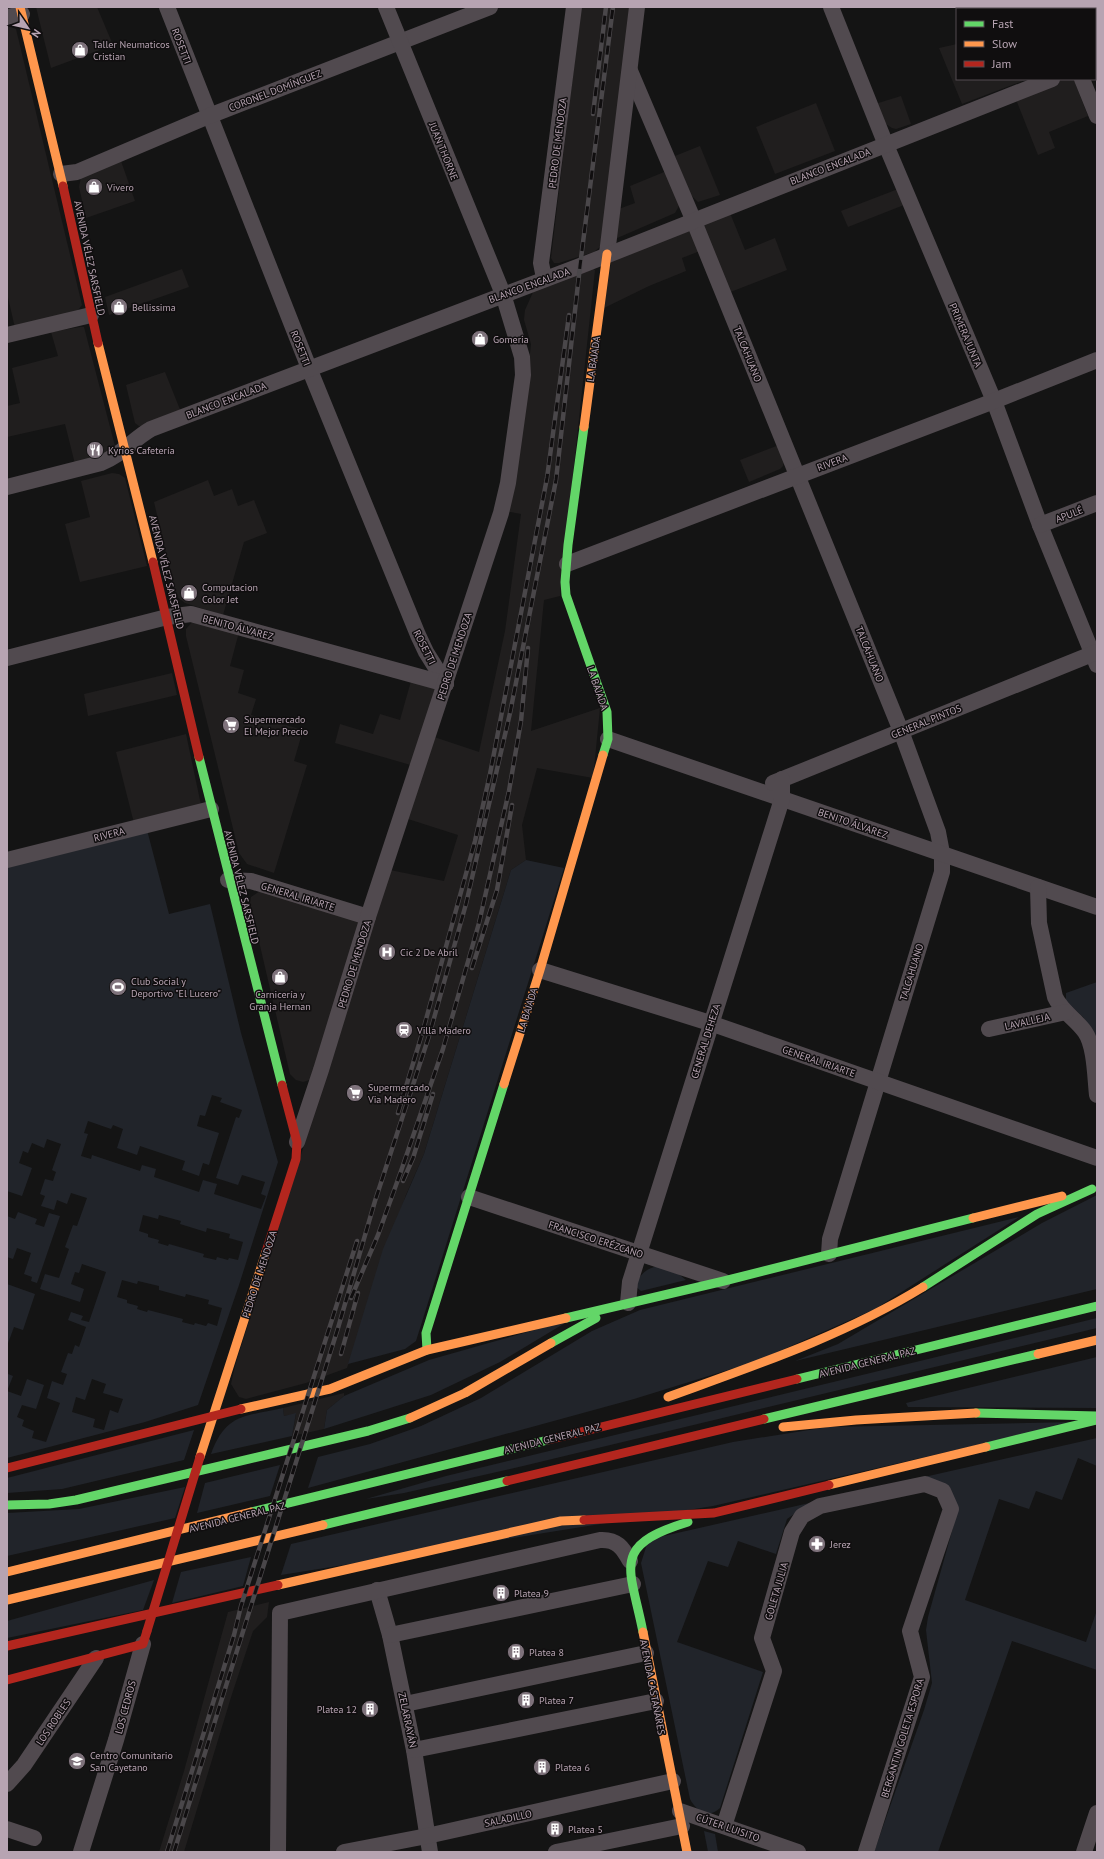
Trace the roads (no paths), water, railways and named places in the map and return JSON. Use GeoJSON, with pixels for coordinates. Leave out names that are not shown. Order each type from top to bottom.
{"type":"FeatureCollection","features":[{"type":"Feature","properties":{"kind":"main road","name":"AVENIDA VÉLEZ SARSFIELD"},"geometry":{"type":"LineString","coordinates":[[16,13],[61,174],[91,315],[167,617],[228,880],[297,1142]]}},
{"type":"Feature","properties":{"kind":"main road","name":"LA BAJADA"},"geometry":{"type":"LineString","coordinates":[[427,1350],[426,1333],[540,970],[608,739],[607,712],[566,595],[564,582],[607,254]]}},
{"type":"Feature","properties":{"kind":"main road","name":"PEDRO DE MENDOZA"},"geometry":{"type":"LineString","coordinates":[[145,1638],[200,1457],[296,1159],[297,1142]]}},
{"type":"Feature","properties":{"kind":"main road"},"geometry":{"type":"LineString","coordinates":[[7,1468],[213,1416],[330,1389],[427,1350],[724,1282],[828,1254],[1095,1188]]}},
{"type":"Feature","properties":{"kind":"main road"},"geometry":{"type":"LineString","coordinates":[[657,1402],[800,1350],[855,1325],[915,1291],[1038,1213],[1095,1188]]}},
{"type":"Feature","properties":{"kind":"main road"},"geometry":{"type":"LineString","coordinates":[[7,1505],[48,1504],[76,1500],[361,1433],[394,1423],[420,1414],[447,1402],[578,1327],[625,1304]]}},
{"type":"Feature","properties":{"kind":"main road","name":"AVENIDA GENERAL PAZ"},"geometry":{"type":"LineString","coordinates":[[7,1572],[312,1499],[577,1432],[1097,1306]]}},
{"type":"Feature","properties":{"kind":"main road"},"geometry":{"type":"LineString","coordinates":[[7,1600],[1097,1340]]}},
{"type":"Feature","properties":{"kind":"main road"},"geometry":{"type":"LineString","coordinates":[[577,1432],[642,1407]]}},
{"type":"Feature","properties":{"kind":"main road"},"geometry":{"type":"LineString","coordinates":[[777,1428],[856,1420],[970,1413],[1097,1416]]}},
{"type":"Feature","properties":{"kind":"main road"},"geometry":{"type":"LineString","coordinates":[[630,1561],[636,1548],[645,1539],[656,1532],[714,1513],[1097,1420]]}},
{"type":"Feature","properties":{"kind":"main road"},"geometry":{"type":"LineString","coordinates":[[706,1434],[761,1429]]}},
{"type":"Feature","properties":{"kind":"main road"},"geometry":{"type":"LineString","coordinates":[[7,1646],[561,1521],[714,1513]]}},
{"type":"Feature","properties":{"kind":"main road","name":"AVENIDA CASTAÑARES"},"geometry":{"type":"LineString","coordinates":[[630,1561],[646,1653],[687,1852]]}},
{"type":"Feature","properties":{"kind":"main road"},"geometry":{"type":"LineString","coordinates":[[7,1680],[96,1658],[145,1638]]}},
{"type":"Feature","properties":{"kind":"street","name":"ROSETTI"},"geometry":{"type":"LineString","coordinates":[[167,7],[309,368],[418,635],[426,652],[446,684]]}},
{"type":"Feature","properties":{"kind":"street","name":"JUAN THORNE"},"geometry":{"type":"LineString","coordinates":[[386,7],[503,294]]}},
{"type":"Feature","properties":{"kind":"street","name":"CORONEL DOMÍNGUEZ"},"geometry":{"type":"LineString","coordinates":[[61,174],[77,172],[209,116],[490,7]]}},
{"type":"Feature","properties":{"kind":"street","name":"PEDRO DE MENDOZA"},"geometry":{"type":"LineString","coordinates":[[544,278],[541,263],[574,7]]}},
{"type":"Feature","properties":{"kind":"street","name":"LA BAJADA"},"geometry":{"type":"LineString","coordinates":[[607,254],[637,7]]}},
{"type":"Feature","properties":{"kind":"street","name":"PRIMERA JUNTA"},"geometry":{"type":"LineString","coordinates":[[831,7],[886,144],[994,401],[1040,525],[1095,657]]}},
{"type":"Feature","properties":{"kind":"street","name":"TALCAHUANO"},"geometry":{"type":"LineString","coordinates":[[630,71],[798,475],[901,731],[938,832],[942,853],[942,872],[830,1239],[828,1254]]}},
{"type":"Feature","properties":{"kind":"street","name":"BLANCO ENCALADA"},"geometry":{"type":"LineString","coordinates":[[7,487],[115,458],[140,435],[151,429],[607,254],[1049,80]]}},
{"type":"Feature","properties":{"kind":"street"},"geometry":{"type":"LineString","coordinates":[[1082,80],[1097,116]]}},
{"type":"Feature","properties":{"kind":"street","name":"PEDRO DE MENDOZA"},"geometry":{"type":"LineString","coordinates":[[297,1142],[321,1070],[368,917],[446,684],[501,513],[508,483],[523,374],[522,357],[503,294]]}},
{"type":"Feature","properties":{"kind":"street"},"geometry":{"type":"LineString","coordinates":[[7,335],[91,315]]}},
{"type":"Feature","properties":{"kind":"street","name":"RIVERA"},"geometry":{"type":"LineString","coordinates":[[567,564],[994,401],[1097,360]]}},
{"type":"Feature","properties":{"kind":"street","name":"APULÉ"},"geometry":{"type":"LineString","coordinates":[[1040,525],[1097,503]]}},
{"type":"Feature","properties":{"kind":"street","name":"BENITO ÁLVAREZ"},"geometry":{"type":"LineString","coordinates":[[7,658],[167,617],[191,614],[446,684]]}},
{"type":"Feature","properties":{"kind":"street","name":"GENERAL PINTOS"},"geometry":{"type":"LineString","coordinates":[[755,790],[901,731],[1095,657]]}},
{"type":"Feature","properties":{"kind":"street","name":"BENITO ÁLVAREZ"},"geometry":{"type":"LineString","coordinates":[[608,739],[1097,907]]}},
{"type":"Feature","properties":{"kind":"street","name":"GENERAL DEHEZA"},"geometry":{"type":"LineString","coordinates":[[625,1304],[630,1282],[710,1023],[782,799],[782,779]]}},
{"type":"Feature","properties":{"kind":"street","name":"RIVERA"},"geometry":{"type":"LineString","coordinates":[[7,860],[211,809]]}},
{"type":"Feature","properties":{"kind":"street","name":"GENERAL IRIARTE"},"geometry":{"type":"LineString","coordinates":[[228,880],[250,881],[368,917]]}},
{"type":"Feature","properties":{"kind":"street"},"geometry":{"type":"LineString","coordinates":[[1038,887],[1039,923],[1055,998],[1060,1006],[1076,1020],[1086,1034],[1091,1048],[1097,1096]]}},
{"type":"Feature","properties":{"kind":"street","name":"GENERAL IRIARTE"},"geometry":{"type":"LineString","coordinates":[[540,970],[710,1023],[1097,1158]]}},
{"type":"Feature","properties":{"kind":"street","name":"LAVALLEJA"},"geometry":{"type":"LineString","coordinates":[[989,1029],[1066,1012]]}},
{"type":"Feature","properties":{"kind":"street","name":"FRANCISCO ERÉZCANO"},"geometry":{"type":"LineString","coordinates":[[469,1197],[724,1282]]}},
{"type":"Feature","properties":{"kind":"street","name":"GOLETA JULIA"},"geometry":{"type":"LineString","coordinates":[[724,1826],[774,1671],[762,1638],[792,1532],[802,1516],[820,1506],[925,1484],[943,1491],[951,1509]]}},
{"type":"Feature","properties":{"kind":"street","name":"BERGANTIN GOLETA ESPORA"},"geometry":{"type":"LineString","coordinates":[[866,1852],[922,1677],[910,1631],[951,1509]]}},
{"type":"Feature","properties":{"kind":"street","name":"AVENIDA CASTAÑARES"},"geometry":{"type":"LineString","coordinates":[[377,1590],[600,1540],[608,1540],[617,1543],[623,1548],[630,1561]]}},
{"type":"Feature","properties":{"kind":"street"},"geometry":{"type":"LineString","coordinates":[[390,1635],[633,1584]]}},
{"type":"Feature","properties":{"kind":"street"},"geometry":{"type":"LineString","coordinates":[[278,1852],[280,1613],[377,1590]]}},
{"type":"Feature","properties":{"kind":"street","name":"ZELARRAYÁN"},"geometry":{"type":"LineString","coordinates":[[377,1590],[390,1635],[414,1750],[430,1852]]}},
{"type":"Feature","properties":{"kind":"street","name":"LOS CEDROS"},"geometry":{"type":"LineString","coordinates":[[81,1852],[116,1740],[145,1638]]}},
{"type":"Feature","properties":{"kind":"street"},"geometry":{"type":"LineString","coordinates":[[404,1704],[646,1653]]}},
{"type":"Feature","properties":{"kind":"street","name":"LOS ROBLES"},"geometry":{"type":"LineString","coordinates":[[7,1784],[24,1765],[96,1658]]}},
{"type":"Feature","properties":{"kind":"street"},"geometry":{"type":"LineString","coordinates":[[414,1750],[656,1701]]}},
{"type":"Feature","properties":{"kind":"street","name":"SALADILLO"},"geometry":{"type":"LineString","coordinates":[[344,1852],[427,1836],[672,1781]]}},
{"type":"Feature","properties":{"kind":"street"},"geometry":{"type":"LineString","coordinates":[[1084,1852],[1097,1813]]}},
{"type":"Feature","properties":{"kind":"street"},"geometry":{"type":"LineString","coordinates":[[556,1852],[681,1818]]}},
{"type":"Feature","properties":{"kind":"street","name":"CÚTER LUISITO"},"geometry":{"type":"LineString","coordinates":[[681,1818],[724,1826],[798,1852]]}},
{"type":"Feature","properties":{"kind":"street"},"geometry":{"type":"LineString","coordinates":[[7,1829],[34,1838]]}},
{"type":"Feature","properties":{"kind":"railway"},"geometry":{"type":"LineString","coordinates":[[593,114],[606,7]]}},
{"type":"Feature","properties":{"kind":"railway"},"geometry":{"type":"LineString","coordinates":[[174,1852],[338,1328],[375,1201],[429,1036],[466,904],[510,713],[556,480],[580,266],[613,7]]}},
{"type":"Feature","properties":{"kind":"railway"},"geometry":{"type":"LineString","coordinates":[[398,1113],[422,1034],[475,841],[490,774],[547,478],[569,315]]}},
{"type":"Feature","properties":{"kind":"railway"},"geometry":{"type":"LineString","coordinates":[[351,1298],[378,1235],[443,1049],[479,923],[509,791],[521,721],[528,648]]}},
{"type":"Feature","properties":{"kind":"railway"},"geometry":{"type":"LineString","coordinates":[[472,968],[497,890],[512,805]]}},
{"type":"Feature","properties":{"kind":"railway"},"geometry":{"type":"LineString","coordinates":[[403,1181],[413,1158],[433,1094]]}},
{"type":"Feature","properties":{"kind":"railway"},"geometry":{"type":"LineString","coordinates":[[167,1852],[234,1635],[241,1606],[357,1241]]}},
{"type":"Feature","properties":{"kind":"railway"},"geometry":{"type":"LineString","coordinates":[[341,1354],[358,1293]]}},
{"type":"Feature","properties":{"kind":"place","name":"Taller Neumaticos Cristian"},"geometry":{"type":"Point","coordinates":[80,50]}},
{"type":"Feature","properties":{"kind":"place","name":"Vivero"},"geometry":{"type":"Point","coordinates":[94,187]}},
{"type":"Feature","properties":{"kind":"place","name":"Bellissima"},"geometry":{"type":"Point","coordinates":[119,307]}},
{"type":"Feature","properties":{"kind":"place","name":"Gomeria"},"geometry":{"type":"Point","coordinates":[480,339]}},
{"type":"Feature","properties":{"kind":"place","name":"Kyrios Cafetería"},"geometry":{"type":"Point","coordinates":[95,450]}},
{"type":"Feature","properties":{"kind":"place","name":"Computacion Color Jet"},"geometry":{"type":"Point","coordinates":[189,593]}},
{"type":"Feature","properties":{"kind":"place","name":"Supermercado El Mejor Precio"},"geometry":{"type":"Point","coordinates":[231,725]}},
{"type":"Feature","properties":{"kind":"place","name":"Cic 2 De Abril"},"geometry":{"type":"Point","coordinates":[387,952]}},
{"type":"Feature","properties":{"kind":"place","name":"Carnicería y Granja Hernan"},"geometry":{"type":"Point","coordinates":[280,977]}},
{"type":"Feature","properties":{"kind":"place","name":"Club Social y Deportivo \"El Lucero\""},"geometry":{"type":"Point","coordinates":[118,987]}},
{"type":"Feature","properties":{"kind":"place","name":"Villa Madero"},"geometry":{"type":"Point","coordinates":[404,1030]}},
{"type":"Feature","properties":{"kind":"place","name":"Supermercado Via Madero"},"geometry":{"type":"Point","coordinates":[355,1093]}},
{"type":"Feature","properties":{"kind":"place","name":"Jerez"},"geometry":{"type":"Point","coordinates":[817,1544]}},
{"type":"Feature","properties":{"kind":"place","name":"Platea 9"},"geometry":{"type":"Point","coordinates":[501,1593]}},
{"type":"Feature","properties":{"kind":"place","name":"Platea 8"},"geometry":{"type":"Point","coordinates":[516,1652]}},
{"type":"Feature","properties":{"kind":"place","name":"Platea 7"},"geometry":{"type":"Point","coordinates":[526,1700]}},
{"type":"Feature","properties":{"kind":"place","name":"Platea 12"},"geometry":{"type":"Point","coordinates":[370,1709]}},
{"type":"Feature","properties":{"kind":"place","name":"Centro Comunitario San Cayetano"},"geometry":{"type":"Point","coordinates":[77,1761]}},
{"type":"Feature","properties":{"kind":"place","name":"Platea 6"},"geometry":{"type":"Point","coordinates":[542,1767]}},
{"type":"Feature","properties":{"kind":"place","name":"Platea 5"},"geometry":{"type":"Point","coordinates":[555,1829]}}]}
